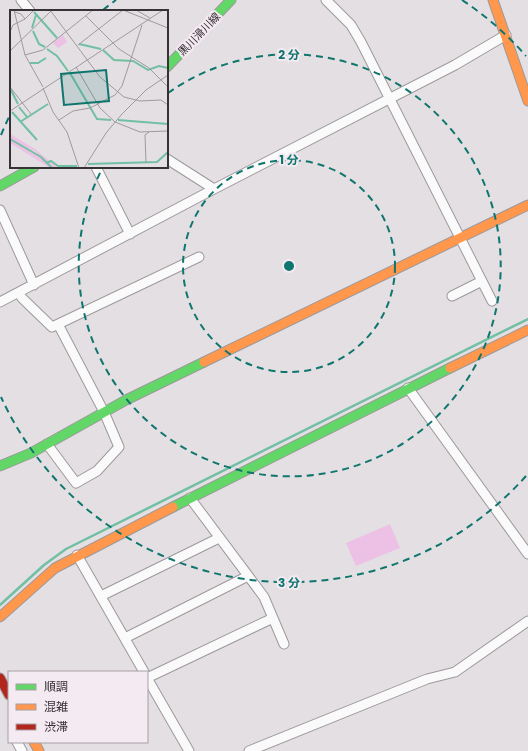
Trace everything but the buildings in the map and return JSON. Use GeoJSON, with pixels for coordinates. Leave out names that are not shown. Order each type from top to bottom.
{"type":"FeatureCollection","features":[{"type":"Feature","properties":{"kind":"street"},"geometry":{"type":"LineString","coordinates":[[21,0],[29,10]]}},
{"type":"Feature","properties":{"kind":"street"},"geometry":{"type":"LineString","coordinates":[[493,0],[528,101]]}},
{"type":"Feature","properties":{"kind":"street"},"geometry":{"type":"LineString","coordinates":[[328,1],[351,25],[390,98],[492,301]]}},
{"type":"Feature","properties":{"kind":"street","name":"黒川滑川線"},"geometry":{"type":"LineString","coordinates":[[168,66],[227,2]]}},
{"type":"Feature","properties":{"kind":"street"},"geometry":{"type":"LineString","coordinates":[[0,302],[214,189],[455,65],[506,35]]}},
{"type":"Feature","properties":{"kind":"street"},"geometry":{"type":"LineString","coordinates":[[168,160],[214,189]]}},
{"type":"Feature","properties":{"kind":"street"},"geometry":{"type":"LineString","coordinates":[[0,186],[32,168]]}},
{"type":"Feature","properties":{"kind":"street"},"geometry":{"type":"LineString","coordinates":[[97,168],[130,234]]}},
{"type":"Feature","properties":{"kind":"street"},"geometry":{"type":"LineString","coordinates":[[0,466],[47,444],[126,400],[528,205]]}},
{"type":"Feature","properties":{"kind":"street"},"geometry":{"type":"LineString","coordinates":[[0,210],[34,285]]}},
{"type":"Feature","properties":{"kind":"street"},"geometry":{"type":"LineString","coordinates":[[19,293],[22,298],[52,328],[59,326],[199,257]]}},
{"type":"Feature","properties":{"kind":"street"},"geometry":{"type":"LineString","coordinates":[[452,296],[482,281]]}},
{"type":"Feature","properties":{"kind":"street"},"geometry":{"type":"LineString","coordinates":[[47,444],[76,484],[97,471],[119,447],[104,412],[59,326]]}},
{"type":"Feature","properties":{"kind":"street"},"geometry":{"type":"LineString","coordinates":[[0,618],[55,568],[77,555],[408,388],[528,330]]}},
{"type":"Feature","properties":{"kind":"street"},"geometry":{"type":"LineString","coordinates":[[408,388],[528,554]]}},
{"type":"Feature","properties":{"kind":"street"},"geometry":{"type":"LineString","coordinates":[[190,498],[264,597],[284,644]]}},
{"type":"Feature","properties":{"kind":"street"},"geometry":{"type":"LineString","coordinates":[[101,596],[219,538]]}},
{"type":"Feature","properties":{"kind":"street"},"geometry":{"type":"LineString","coordinates":[[77,555],[143,671]]}},
{"type":"Feature","properties":{"kind":"street"},"geometry":{"type":"LineString","coordinates":[[125,638],[248,576]]}},
{"type":"Feature","properties":{"kind":"street"},"geometry":{"type":"LineString","coordinates":[[148,678],[273,618]]}},
{"type":"Feature","properties":{"kind":"street"},"geometry":{"type":"LineString","coordinates":[[248,751],[427,679],[456,672],[528,621]]}},
{"type":"Feature","properties":{"kind":"street"},"geometry":{"type":"LineString","coordinates":[[0,678],[8,693]]}},
{"type":"Feature","properties":{"kind":"street"},"geometry":{"type":"LineString","coordinates":[[148,680],[189,751]]}},
{"type":"Feature","properties":{"kind":"shaded area"},"geometry":{"type":"Polygon","coordinates":[[[390,524],[400,548],[356,566],[346,543],[390,524]]]}},
{"type":"Feature","properties":{"kind":"waterway"},"geometry":{"type":"LineString","coordinates":[[0,605],[44,565],[66,549],[528,319]]}},
{"type":"Feature","properties":{"kind":"traffic: fast"},"geometry":{"type":"LineString","coordinates":[[168,66],[231,0]]}},
{"type":"Feature","properties":{"kind":"traffic: fast"},"geometry":{"type":"LineString","coordinates":[[0,186],[32,168]]}},
{"type":"Feature","properties":{"kind":"traffic: fast"},"geometry":{"type":"LineString","coordinates":[[0,466],[31,453],[126,400],[204,362]]}},
{"type":"Feature","properties":{"kind":"traffic: fast"},"geometry":{"type":"LineString","coordinates":[[173,507],[450,368]]}},
{"type":"Feature","properties":{"kind":"traffic: slow"},"geometry":{"type":"LineString","coordinates":[[493,0],[528,101]]}},
{"type":"Feature","properties":{"kind":"traffic: slow"},"geometry":{"type":"LineString","coordinates":[[204,362],[528,205]]}},
{"type":"Feature","properties":{"kind":"traffic: slow"},"geometry":{"type":"LineString","coordinates":[[450,368],[528,330]]}},
{"type":"Feature","properties":{"kind":"traffic: slow"},"geometry":{"type":"LineString","coordinates":[[0,617],[55,568],[173,507]]}},
{"type":"Feature","properties":{"kind":"traffic: slow"},"geometry":{"type":"LineString","coordinates":[[35,743],[39,751]]}},
{"type":"Feature","properties":{"kind":"traffic: jam"},"geometry":{"type":"LineString","coordinates":[[0,678],[8,693]]}}]}
